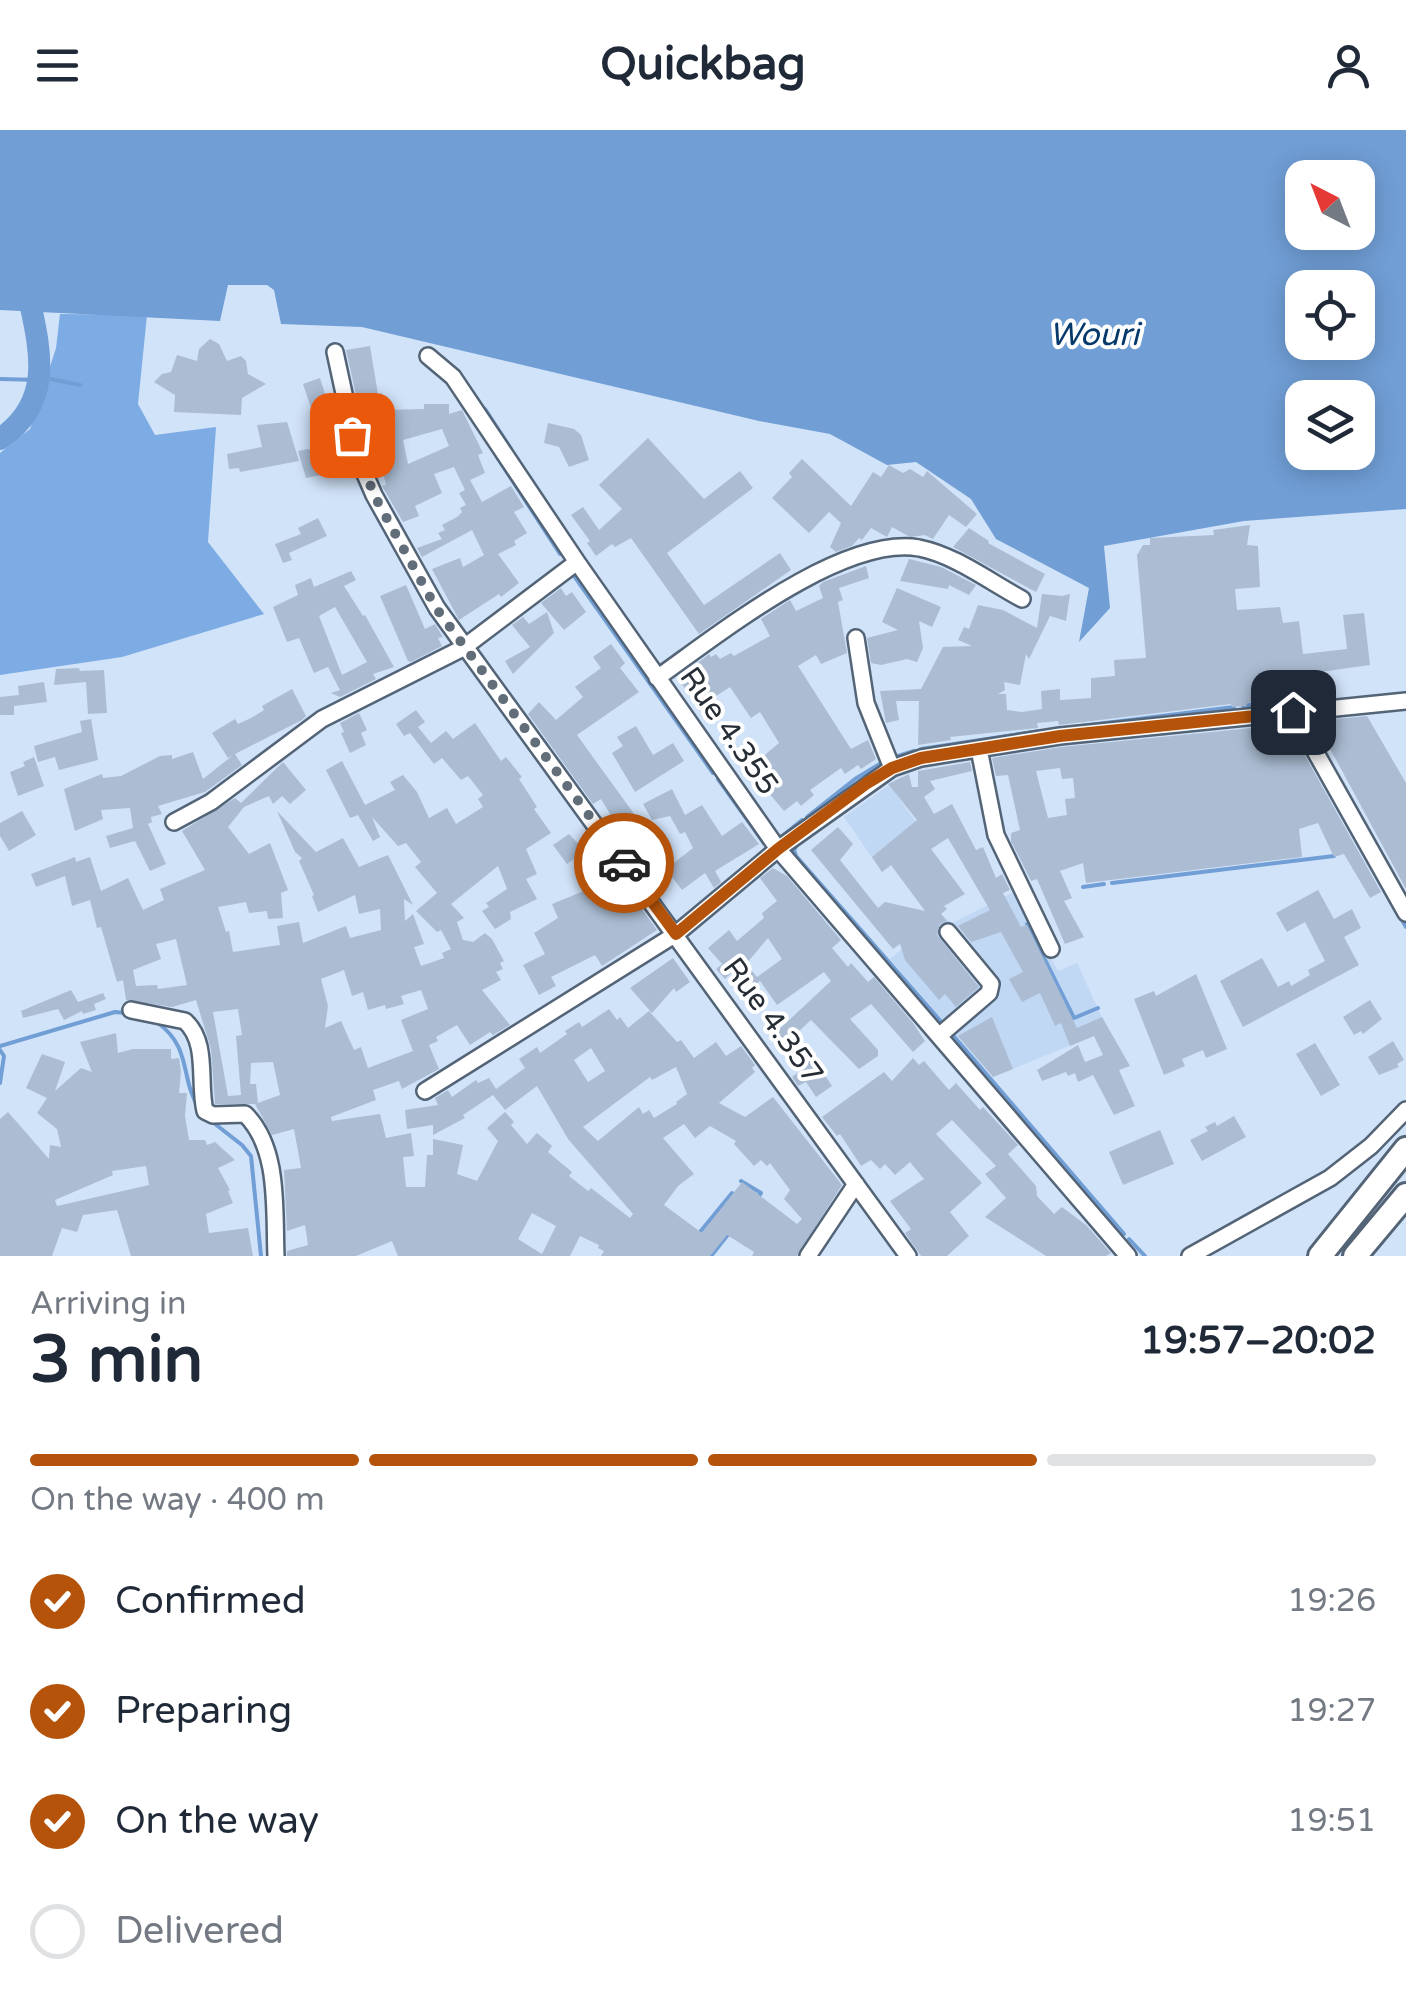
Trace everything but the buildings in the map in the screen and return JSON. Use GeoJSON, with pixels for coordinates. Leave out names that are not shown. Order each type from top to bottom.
{"type":"FeatureCollection","features":[{"type":"Feature","properties":{"kind":"highway"},"geometry":{"type":"LineString","coordinates":[[1320,1256],[1406,1149]]}},
{"type":"Feature","properties":{"kind":"highway"},"geometry":{"type":"LineString","coordinates":[[1356,1256],[1406,1195]]}},
{"type":"Feature","properties":{"kind":"street","name":"Rue 4.357"},"geometry":{"type":"LineString","coordinates":[[335,352],[358,458],[436,608],[908,1256]]}},
{"type":"Feature","properties":{"kind":"street","name":"Rue 4.355"},"geometry":{"type":"LineString","coordinates":[[428,356],[452,377],[778,849],[1128,1256]]}},
{"type":"Feature","properties":{"kind":"street"},"geometry":{"type":"LineString","coordinates":[[657,678],[751,611],[795,585],[898,546],[944,556],[1022,599]]}},
{"type":"Feature","properties":{"kind":"street"},"geometry":{"type":"LineString","coordinates":[[174,822],[211,802],[322,719],[463,648],[577,562]]}},
{"type":"Feature","properties":{"kind":"street"},"geometry":{"type":"LineString","coordinates":[[856,638],[866,703],[892,768]]}},
{"type":"Feature","properties":{"kind":"street"},"geometry":{"type":"LineString","coordinates":[[425,1091],[676,934],[778,849],[892,768],[921,758],[1060,736],[1406,701]]}},
{"type":"Feature","properties":{"kind":"street"},"geometry":{"type":"LineString","coordinates":[[1293,712],[1406,913]]}},
{"type":"Feature","properties":{"kind":"street"},"geometry":{"type":"LineString","coordinates":[[979,748],[996,835],[1051,949]]}},
{"type":"Feature","properties":{"kind":"street"},"geometry":{"type":"LineString","coordinates":[[940,1036],[991,988],[990,980],[948,932]]}},
{"type":"Feature","properties":{"kind":"street"},"geometry":{"type":"LineString","coordinates":[[131,1010],[185,1021],[196,1036],[206,1111],[213,1115],[244,1114],[260,1136],[272,1186],[276,1256]]}},
{"type":"Feature","properties":{"kind":"street"},"geometry":{"type":"LineString","coordinates":[[1190,1256],[1330,1178],[1371,1146],[1406,1110]]}},
{"type":"Feature","properties":{"kind":"street"},"geometry":{"type":"LineString","coordinates":[[808,1256],[856,1184]]}},
{"type":"Feature","properties":{"kind":"shaded area"},"geometry":{"type":"Polygon","coordinates":[[[60,314],[147,315],[138,404],[155,435],[216,427],[208,542],[264,614],[122,657],[0,675],[0,453],[30,429],[56,348],[60,314]]]}},
{"type":"Feature","properties":{"kind":"shaded area"},"geometry":{"type":"Polygon","coordinates":[[[889,785],[927,837],[882,872],[844,817],[889,785]]]}},
{"type":"Feature","properties":{"kind":"shaded area"},"geometry":{"type":"Polygon","coordinates":[[[1014,892],[1058,971],[1077,963],[1108,1030],[993,1077],[890,959],[942,915],[952,923],[1014,892]]]}},
{"type":"Feature","properties":{"kind":"water","name":"Wouri"},"geometry":{"type":"Polygon","coordinates":[[[0,130],[1406,130],[1406,509],[1244,521],[1104,546],[1110,608],[1079,642],[1089,588],[996,539],[971,499],[916,462],[887,465],[830,434],[759,421],[362,327],[281,324],[274,290],[267,285],[228,285],[220,321],[0,310],[0,130]]]}},
{"type":"Feature","properties":{"kind":"waterway"},"geometry":{"type":"LineString","coordinates":[[0,439],[19,423],[31,406],[37,387],[38,347],[26,283]]}},
{"type":"Feature","properties":{"kind":"waterway"},"geometry":{"type":"LineString","coordinates":[[0,379],[40,380]]}},
{"type":"Feature","properties":{"kind":"waterway"},"geometry":{"type":"LineString","coordinates":[[51,379],[80,385]]}},
{"type":"Feature","properties":{"kind":"waterway"},"geometry":{"type":"LineString","coordinates":[[330,408],[336,422]]}},
{"type":"Feature","properties":{"kind":"waterway"},"geometry":{"type":"LineString","coordinates":[[485,409],[511,449]]}},
{"type":"Feature","properties":{"kind":"waterway"},"geometry":{"type":"LineString","coordinates":[[339,432],[350,463]]}},
{"type":"Feature","properties":{"kind":"waterway"},"geometry":{"type":"LineString","coordinates":[[497,457],[560,554]]}},
{"type":"Feature","properties":{"kind":"waterway"},"geometry":{"type":"LineString","coordinates":[[572,573],[713,773]]}},
{"type":"Feature","properties":{"kind":"waterway"},"geometry":{"type":"LineString","coordinates":[[1243,706],[1277,701]]}},
{"type":"Feature","properties":{"kind":"waterway"},"geometry":{"type":"LineString","coordinates":[[1065,728],[1234,707]]}},
{"type":"Feature","properties":{"kind":"waterway"},"geometry":{"type":"LineString","coordinates":[[1262,722],[1281,729]]}},
{"type":"Feature","properties":{"kind":"waterway"},"geometry":{"type":"LineString","coordinates":[[921,749],[1040,731]]}},
{"type":"Feature","properties":{"kind":"waterway"},"geometry":{"type":"LineString","coordinates":[[895,757],[914,751]]}},
{"type":"Feature","properties":{"kind":"waterway"},"geometry":{"type":"LineString","coordinates":[[807,817],[883,762]]}},
{"type":"Feature","properties":{"kind":"waterway"},"geometry":{"type":"LineString","coordinates":[[718,779],[764,843]]}},
{"type":"Feature","properties":{"kind":"waterway"},"geometry":{"type":"LineString","coordinates":[[778,836],[802,820]]}},
{"type":"Feature","properties":{"kind":"waterway"},"geometry":{"type":"LineString","coordinates":[[798,843],[796,856],[945,1026]]}},
{"type":"Feature","properties":{"kind":"waterway"},"geometry":{"type":"LineString","coordinates":[[1112,883],[1334,856]]}},
{"type":"Feature","properties":{"kind":"waterway"},"geometry":{"type":"LineString","coordinates":[[1369,862],[1406,927]]}},
{"type":"Feature","properties":{"kind":"waterway"},"geometry":{"type":"LineString","coordinates":[[1083,887],[1104,884]]}},
{"type":"Feature","properties":{"kind":"waterway"},"geometry":{"type":"LineString","coordinates":[[1027,924],[1074,1018],[1098,1008]]}},
{"type":"Feature","properties":{"kind":"waterway"},"geometry":{"type":"LineString","coordinates":[[0,1046],[115,1012],[125,1013]]}},
{"type":"Feature","properties":{"kind":"waterway"},"geometry":{"type":"LineString","coordinates":[[158,1023],[176,1043],[200,1110]]}},
{"type":"Feature","properties":{"kind":"waterway"},"geometry":{"type":"LineString","coordinates":[[951,1033],[1124,1234]]}},
{"type":"Feature","properties":{"kind":"waterway"},"geometry":{"type":"LineString","coordinates":[[0,1050],[4,1056],[0,1083]]}},
{"type":"Feature","properties":{"kind":"waterway"},"geometry":{"type":"LineString","coordinates":[[210,1120],[251,1156],[261,1256]]}},
{"type":"Feature","properties":{"kind":"waterway"},"geometry":{"type":"LineString","coordinates":[[741,1181],[761,1193],[758,1197]]}},
{"type":"Feature","properties":{"kind":"waterway"},"geometry":{"type":"LineString","coordinates":[[700,1232],[732,1193]]}},
{"type":"Feature","properties":{"kind":"waterway"},"geometry":{"type":"LineString","coordinates":[[711,1256],[730,1232]]}},
{"type":"Feature","properties":{"kind":"waterway"},"geometry":{"type":"LineString","coordinates":[[1129,1239],[1145,1256]]}},
{"type":"Feature","properties":{"kind":"way so far"},"geometry":{"type":"LineString","coordinates":[[352,435],[374,495],[436,608],[624,863]]}},
{"type":"Feature","properties":{"kind":"route"},"geometry":{"type":"LineString","coordinates":[[624,863],[676,934],[778,849],[892,768],[921,758],[1060,736],[1293,712]]}}]}
